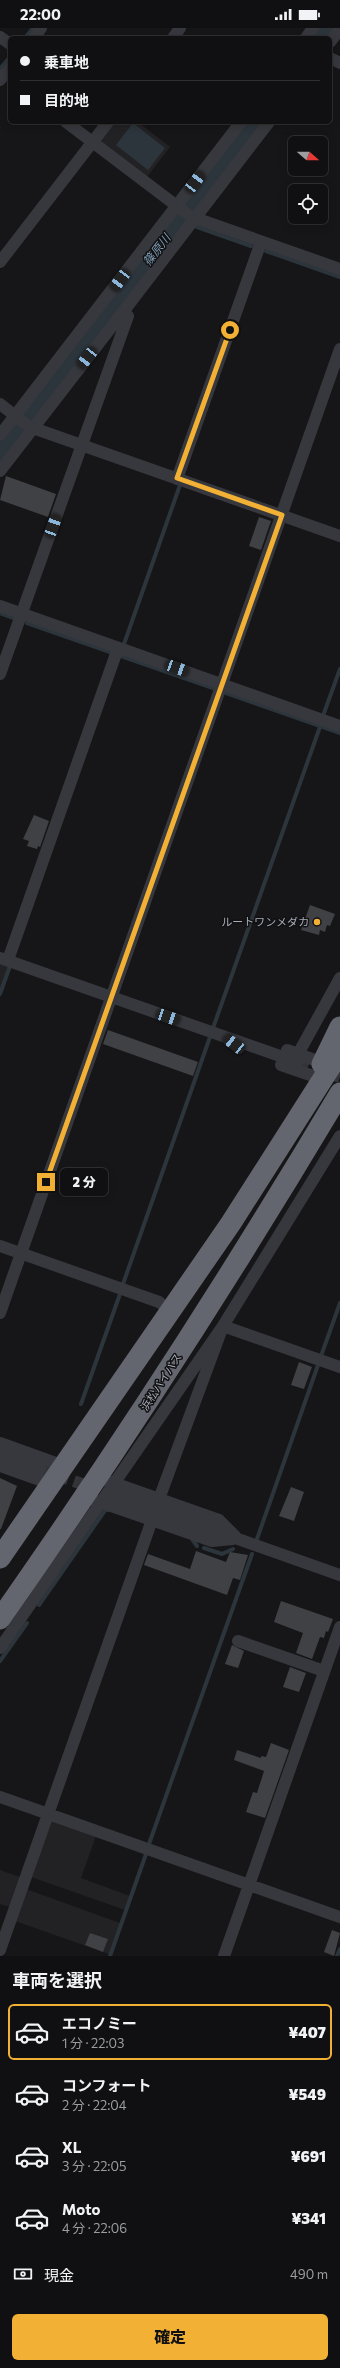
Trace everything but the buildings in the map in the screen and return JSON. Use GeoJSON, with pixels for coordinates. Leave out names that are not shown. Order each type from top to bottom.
{"type":"FeatureCollection","features":[{"type":"Feature","properties":{"kind":"highway"},"geometry":{"type":"LineString","coordinates":[[293,1127],[340,1027]]}},
{"type":"Feature","properties":{"kind":"highway"},"geometry":{"type":"LineString","coordinates":[[0,1558],[46,1477],[64,1466],[293,1127],[340,1052]]}},
{"type":"Feature","properties":{"kind":"highway"},"geometry":{"type":"LineString","coordinates":[[313,1139],[340,1093]]}},
{"type":"Feature","properties":{"kind":"highway"},"geometry":{"type":"LineString","coordinates":[[313,1139],[340,1104]]}},
{"type":"Feature","properties":{"kind":"highway","name":"浜松バイパス"},"geometry":{"type":"LineString","coordinates":[[0,1619],[93,1499],[109,1485],[188,1340],[313,1139]]}},
{"type":"Feature","properties":{"kind":"street"},"geometry":{"type":"LineString","coordinates":[[174,36],[180,28]]}},
{"type":"Feature","properties":{"kind":"street"},"geometry":{"type":"LineString","coordinates":[[332,39],[340,29]]}},
{"type":"Feature","properties":{"kind":"street"},"geometry":{"type":"LineString","coordinates":[[69,124],[193,218],[340,269]]}},
{"type":"Feature","properties":{"kind":"street"},"geometry":{"type":"LineString","coordinates":[[0,262],[106,124]]}},
{"type":"Feature","properties":{"kind":"street"},"geometry":{"type":"LineString","coordinates":[[0,435],[17,417],[178,207],[240,124]]}},
{"type":"Feature","properties":{"kind":"street"},"geometry":{"type":"LineString","coordinates":[[0,472],[193,218],[267,124]]}},
{"type":"Feature","properties":{"kind":"street"},"geometry":{"type":"LineString","coordinates":[[177,478],[261,242]]}},
{"type":"Feature","properties":{"kind":"street"},"geometry":{"type":"LineString","coordinates":[[0,674],[128,316],[123,312]]}},
{"type":"Feature","properties":{"kind":"street"},"geometry":{"type":"LineString","coordinates":[[0,1313],[340,349]]}},
{"type":"Feature","properties":{"kind":"street"},"geometry":{"type":"LineString","coordinates":[[0,404],[32,428],[340,536]]}},
{"type":"Feature","properties":{"kind":"street"},"geometry":{"type":"LineString","coordinates":[[0,606],[340,726]]}},
{"type":"Feature","properties":{"kind":"street"},"geometry":{"type":"LineString","coordinates":[[118,648],[4,959],[224,1036],[249,1037],[297,1058],[319,1070]]}},
{"type":"Feature","properties":{"kind":"street"},"geometry":{"type":"LineString","coordinates":[[297,1058],[340,978]]}},
{"type":"Feature","properties":{"kind":"street"},"geometry":{"type":"LineString","coordinates":[[224,1036],[244,1052],[319,1070]]}},
{"type":"Feature","properties":{"kind":"street"},"geometry":{"type":"LineString","coordinates":[[109,1485],[222,1326],[340,1136]]}},
{"type":"Feature","properties":{"kind":"street"},"geometry":{"type":"LineString","coordinates":[[0,1246],[159,1302],[170,1310]]}},
{"type":"Feature","properties":{"kind":"street"},"geometry":{"type":"LineString","coordinates":[[222,1326],[340,1368]]}},
{"type":"Feature","properties":{"kind":"street"},"geometry":{"type":"LineString","coordinates":[[159,1499],[222,1326]]}},
{"type":"Feature","properties":{"kind":"street"},"geometry":{"type":"LineString","coordinates":[[0,1443],[64,1466]]}},
{"type":"Feature","properties":{"kind":"street"},"geometry":{"type":"LineString","coordinates":[[0,1455],[46,1477]]}},
{"type":"Feature","properties":{"kind":"street"},"geometry":{"type":"LineString","coordinates":[[0,1466],[46,1477]]}},
{"type":"Feature","properties":{"kind":"street"},"geometry":{"type":"LineString","coordinates":[[109,1485],[159,1499],[219,1520],[238,1539]]}},
{"type":"Feature","properties":{"kind":"street"},"geometry":{"type":"LineString","coordinates":[[109,1485],[238,1539],[340,1575]]}},
{"type":"Feature","properties":{"kind":"street"},"geometry":{"type":"LineString","coordinates":[[0,1648],[93,1499],[212,1541],[238,1539]]}},
{"type":"Feature","properties":{"kind":"street"},"geometry":{"type":"LineString","coordinates":[[0,1950],[152,1520]]}},
{"type":"Feature","properties":{"kind":"street"},"geometry":{"type":"LineString","coordinates":[[224,1956],[340,1627]]}},
{"type":"Feature","properties":{"kind":"street"},"geometry":{"type":"LineString","coordinates":[[238,1641],[324,1672]]}},
{"type":"Feature","properties":{"kind":"street"},"geometry":{"type":"LineString","coordinates":[[0,1797],[340,1917]]}},
{"type":"Feature","properties":{"kind":"shaded area"},"geometry":{"type":"Polygon","coordinates":[[[112,124],[141,124],[170,147],[147,177],[102,143],[101,139],[112,124]]]}},
{"type":"Feature","properties":{"kind":"shaded area"},"geometry":{"type":"Polygon","coordinates":[[[132,124],[134,124],[165,148],[148,170],[116,145],[132,124]]]}},
{"type":"Feature","properties":{"kind":"shaded area"},"geometry":{"type":"Polygon","coordinates":[[[0,963],[9,966],[0,991],[0,963]]]}},
{"type":"Feature","properties":{"kind":"shaded area"},"geometry":{"type":"Polygon","coordinates":[[[54,1821],[96,1836],[81,1878],[130,1896],[125,1910],[31,1877],[50,1823],[54,1821]]]}},
{"type":"Feature","properties":{"kind":"shaded area"},"geometry":{"type":"Polygon","coordinates":[[[0,1870],[20,1877],[10,1907],[0,1904],[0,1870]]]}},
{"type":"Feature","properties":{"kind":"shaded area"},"geometry":{"type":"Polygon","coordinates":[[[26,1889],[120,1923],[109,1954],[15,1921],[26,1889]]]}},
{"type":"Feature","properties":{"kind":"waterway"},"geometry":{"type":"LineString","coordinates":[[27,36],[33,28]]}},
{"type":"Feature","properties":{"kind":"waterway","name":"篠原川"},"geometry":{"type":"LineString","coordinates":[[321,36],[327,28]]}},
{"type":"Feature","properties":{"kind":"waterway"},"geometry":{"type":"LineString","coordinates":[[0,69],[8,59]]}},
{"type":"Feature","properties":{"kind":"waterway","name":"篠原川"},"geometry":{"type":"LineString","coordinates":[[0,453],[253,124]]}},
{"type":"Feature","properties":{"kind":"waterway","name":"篠原川"},"geometry":{"type":"LineString","coordinates":[[179,220],[186,223]]}},
{"type":"Feature","properties":{"kind":"waterway"},"geometry":{"type":"LineString","coordinates":[[197,227],[251,246]]}},
{"type":"Feature","properties":{"kind":"waterway"},"geometry":{"type":"LineString","coordinates":[[266,251],[340,277]]}},
{"type":"Feature","properties":{"kind":"waterway"},"geometry":{"type":"LineString","coordinates":[[124,644],[180,485]]}},
{"type":"Feature","properties":{"kind":"waterway"},"geometry":{"type":"LineString","coordinates":[[0,613],[13,618]]}},
{"type":"Feature","properties":{"kind":"waterway"},"geometry":{"type":"LineString","coordinates":[[27,623],[110,652]]}},
{"type":"Feature","properties":{"kind":"waterway"},"geometry":{"type":"LineString","coordinates":[[118,655],[213,688]]}},
{"type":"Feature","properties":{"kind":"waterway"},"geometry":{"type":"LineString","coordinates":[[324,713],[340,669]]}},
{"type":"Feature","properties":{"kind":"waterway"},"geometry":{"type":"LineString","coordinates":[[226,693],[340,733]]}},
{"type":"Feature","properties":{"kind":"waterway"},"geometry":{"type":"LineString","coordinates":[[213,1028],[321,724]]}},
{"type":"Feature","properties":{"kind":"waterway"},"geometry":{"type":"LineString","coordinates":[[0,994],[10,966]]}},
{"type":"Feature","properties":{"kind":"waterway"},"geometry":{"type":"LineString","coordinates":[[123,1284],[210,1037]]}},
{"type":"Feature","properties":{"kind":"waterway"},"geometry":{"type":"LineString","coordinates":[[81,1404],[120,1294]]}},
{"type":"Feature","properties":{"kind":"waterway"},"geometry":{"type":"LineString","coordinates":[[321,1356],[340,1303]]}},
{"type":"Feature","properties":{"kind":"waterway"},"geometry":{"type":"LineString","coordinates":[[257,1539],[318,1365]]}},
{"type":"Feature","properties":{"kind":"waterway"},"geometry":{"type":"LineString","coordinates":[[39,1605],[106,1509],[108,1510]]}},
{"type":"Feature","properties":{"kind":"waterway"},"geometry":{"type":"LineString","coordinates":[[192,1539],[197,1546]]}},
{"type":"Feature","properties":{"kind":"waterway"},"geometry":{"type":"LineString","coordinates":[[204,1548],[222,1554],[233,1549]]}},
{"type":"Feature","properties":{"kind":"waterway"},"geometry":{"type":"LineString","coordinates":[[149,1844],[252,1554]]}},
{"type":"Feature","properties":{"kind":"waterway"},"geometry":{"type":"LineString","coordinates":[[0,1661],[27,1623]]}},
{"type":"Feature","properties":{"kind":"waterway"},"geometry":{"type":"LineString","coordinates":[[110,1956],[146,1854]]}},
{"type":"Feature","properties":{"kind":"waterway"},"geometry":{"type":"LineString","coordinates":[[337,1956],[340,1949]]}},
{"type":"Feature","properties":{"kind":"tunnel"},"geometry":{"type":"LineString","coordinates":[[297,1062],[340,1077]]}},
{"type":"Feature","properties":{"kind":"tunnel"},"geometry":{"type":"LineString","coordinates":[[40,1469],[96,1489]]}},
{"type":"Feature","properties":{"kind":"place","name":"ルートワンメダカ"},"geometry":{"type":"Point","coordinates":[317,922]}},
{"type":"Feature","properties":{"kind":"route"},"geometry":{"type":"LineString","coordinates":[[46,1182],[282,515],[177,478],[230,330]]}}]}
